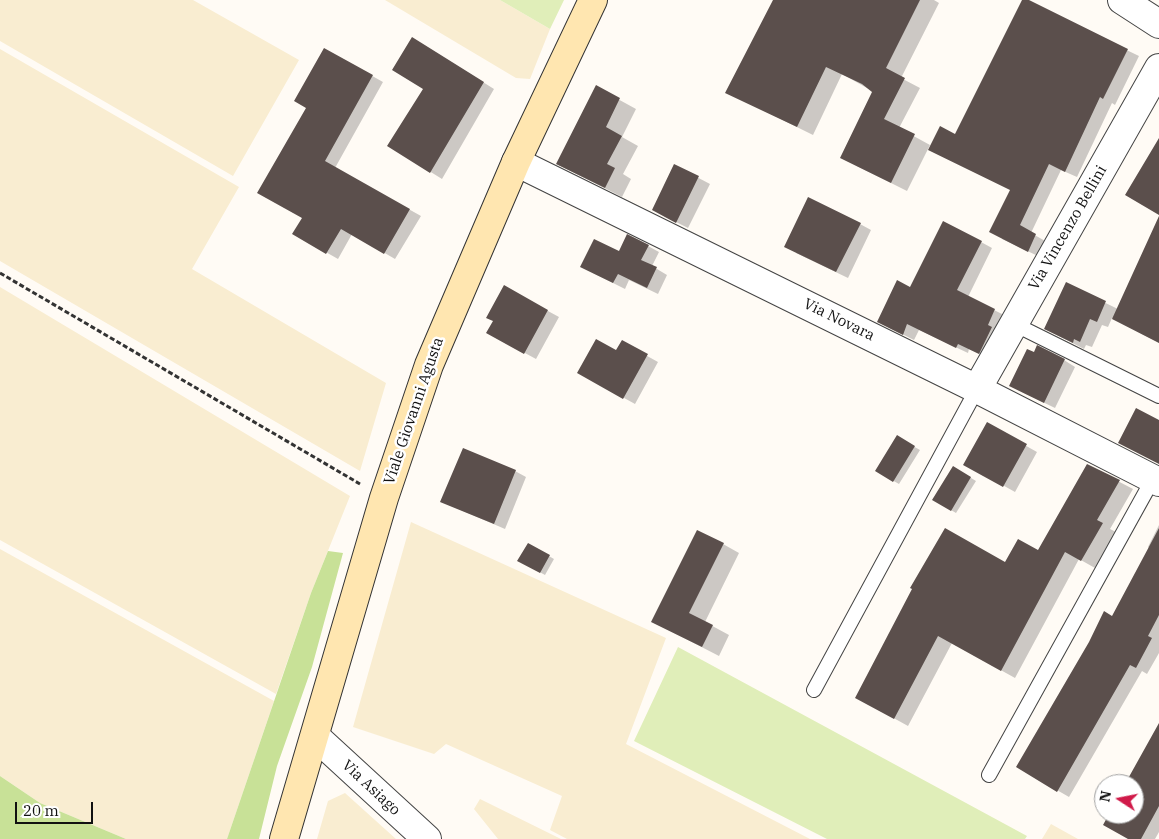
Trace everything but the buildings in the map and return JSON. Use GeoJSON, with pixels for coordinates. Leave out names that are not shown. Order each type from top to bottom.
{"type":"FeatureCollection","features":[{"type":"Feature","properties":{"kind":"street","name":"Viale Giovanni Agusta"},"geometry":{"type":"LineString","coordinates":[[284,839],[316,737],[384,498],[442,331],[516,162],[593,0]]}},
{"type":"Feature","properties":{"kind":"street"},"geometry":{"type":"LineString","coordinates":[[1122,0],[1159,24]]}},
{"type":"Feature","properties":{"kind":"street","name":"Via Vincenzo Bellini"},"geometry":{"type":"LineString","coordinates":[[977,389],[1159,68]]}},
{"type":"Feature","properties":{"kind":"street","name":"Via Novara"},"geometry":{"type":"LineString","coordinates":[[516,162],[977,389],[1156,481]]}},
{"type":"Feature","properties":{"kind":"street","name":"Via Asiago"},"geometry":{"type":"LineString","coordinates":[[316,737],[427,839]]}},
{"type":"Feature","properties":{"kind":"lane"},"geometry":{"type":"LineString","coordinates":[[1014,324],[1159,396]]}},
{"type":"Feature","properties":{"kind":"lane"},"geometry":{"type":"LineString","coordinates":[[814,690],[977,389]]}},
{"type":"Feature","properties":{"kind":"lane"},"geometry":{"type":"LineString","coordinates":[[989,775],[1156,481]]}},
{"type":"Feature","properties":{"kind":"path"},"geometry":{"type":"LineString","coordinates":[[0,273],[384,498]]}},
{"type":"Feature","properties":{"kind":"shaded area"},"geometry":{"type":"Polygon","coordinates":[[[0,0],[193,0],[299,60],[233,176],[0,41],[0,0]]]}},
{"type":"Feature","properties":{"kind":"shaded area"},"geometry":{"type":"Polygon","coordinates":[[[385,0],[500,0],[550,29],[530,79],[516,78],[385,0]]]}},
{"type":"Feature","properties":{"kind":"shaded area"},"geometry":{"type":"Polygon","coordinates":[[[0,49],[239,187],[192,269],[386,383],[360,471],[0,261],[0,49]]]}},
{"type":"Feature","properties":{"kind":"shaded area"},"geometry":{"type":"Polygon","coordinates":[[[0,287],[350,496],[311,593],[276,694],[0,540],[0,287]]]}},
{"type":"Feature","properties":{"kind":"shaded area"},"geometry":{"type":"Polygon","coordinates":[[[411,522],[666,638],[626,744],[810,839],[567,839],[550,830],[562,796],[446,744],[434,754],[353,727],[411,522]]]}},
{"type":"Feature","properties":{"kind":"shaded area"},"geometry":{"type":"Polygon","coordinates":[[[0,549],[274,701],[227,839],[126,839],[40,803],[0,776],[0,549]]]}},
{"type":"Feature","properties":{"kind":"shaded area"},"geometry":{"type":"Polygon","coordinates":[[[345,793],[396,839],[317,839],[328,801],[345,793]]]}},
{"type":"Feature","properties":{"kind":"shaded area"},"geometry":{"type":"Polygon","coordinates":[[[480,799],[561,839],[498,839],[474,809],[480,799]]]}},
{"type":"Feature","properties":{"kind":"shaded area"},"geometry":{"type":"Polygon","coordinates":[[[1051,824],[1078,839],[1042,839],[1051,824]]]}},
{"type":"Feature","properties":{"kind":"green space"},"geometry":{"type":"Polygon","coordinates":[[[500,0],[564,0],[550,29],[500,0]]]}},
{"type":"Feature","properties":{"kind":"green space"},"geometry":{"type":"Polygon","coordinates":[[[328,551],[343,553],[312,667],[277,766],[259,839],[227,839],[311,593],[328,551]]]}},
{"type":"Feature","properties":{"kind":"green space"},"geometry":{"type":"Polygon","coordinates":[[[678,647],[1027,836],[1025,839],[827,839],[634,741],[678,647]]]}},
{"type":"Feature","properties":{"kind":"green space"},"geometry":{"type":"Polygon","coordinates":[[[0,776],[40,803],[126,839],[0,839],[0,776]]]}}]}
